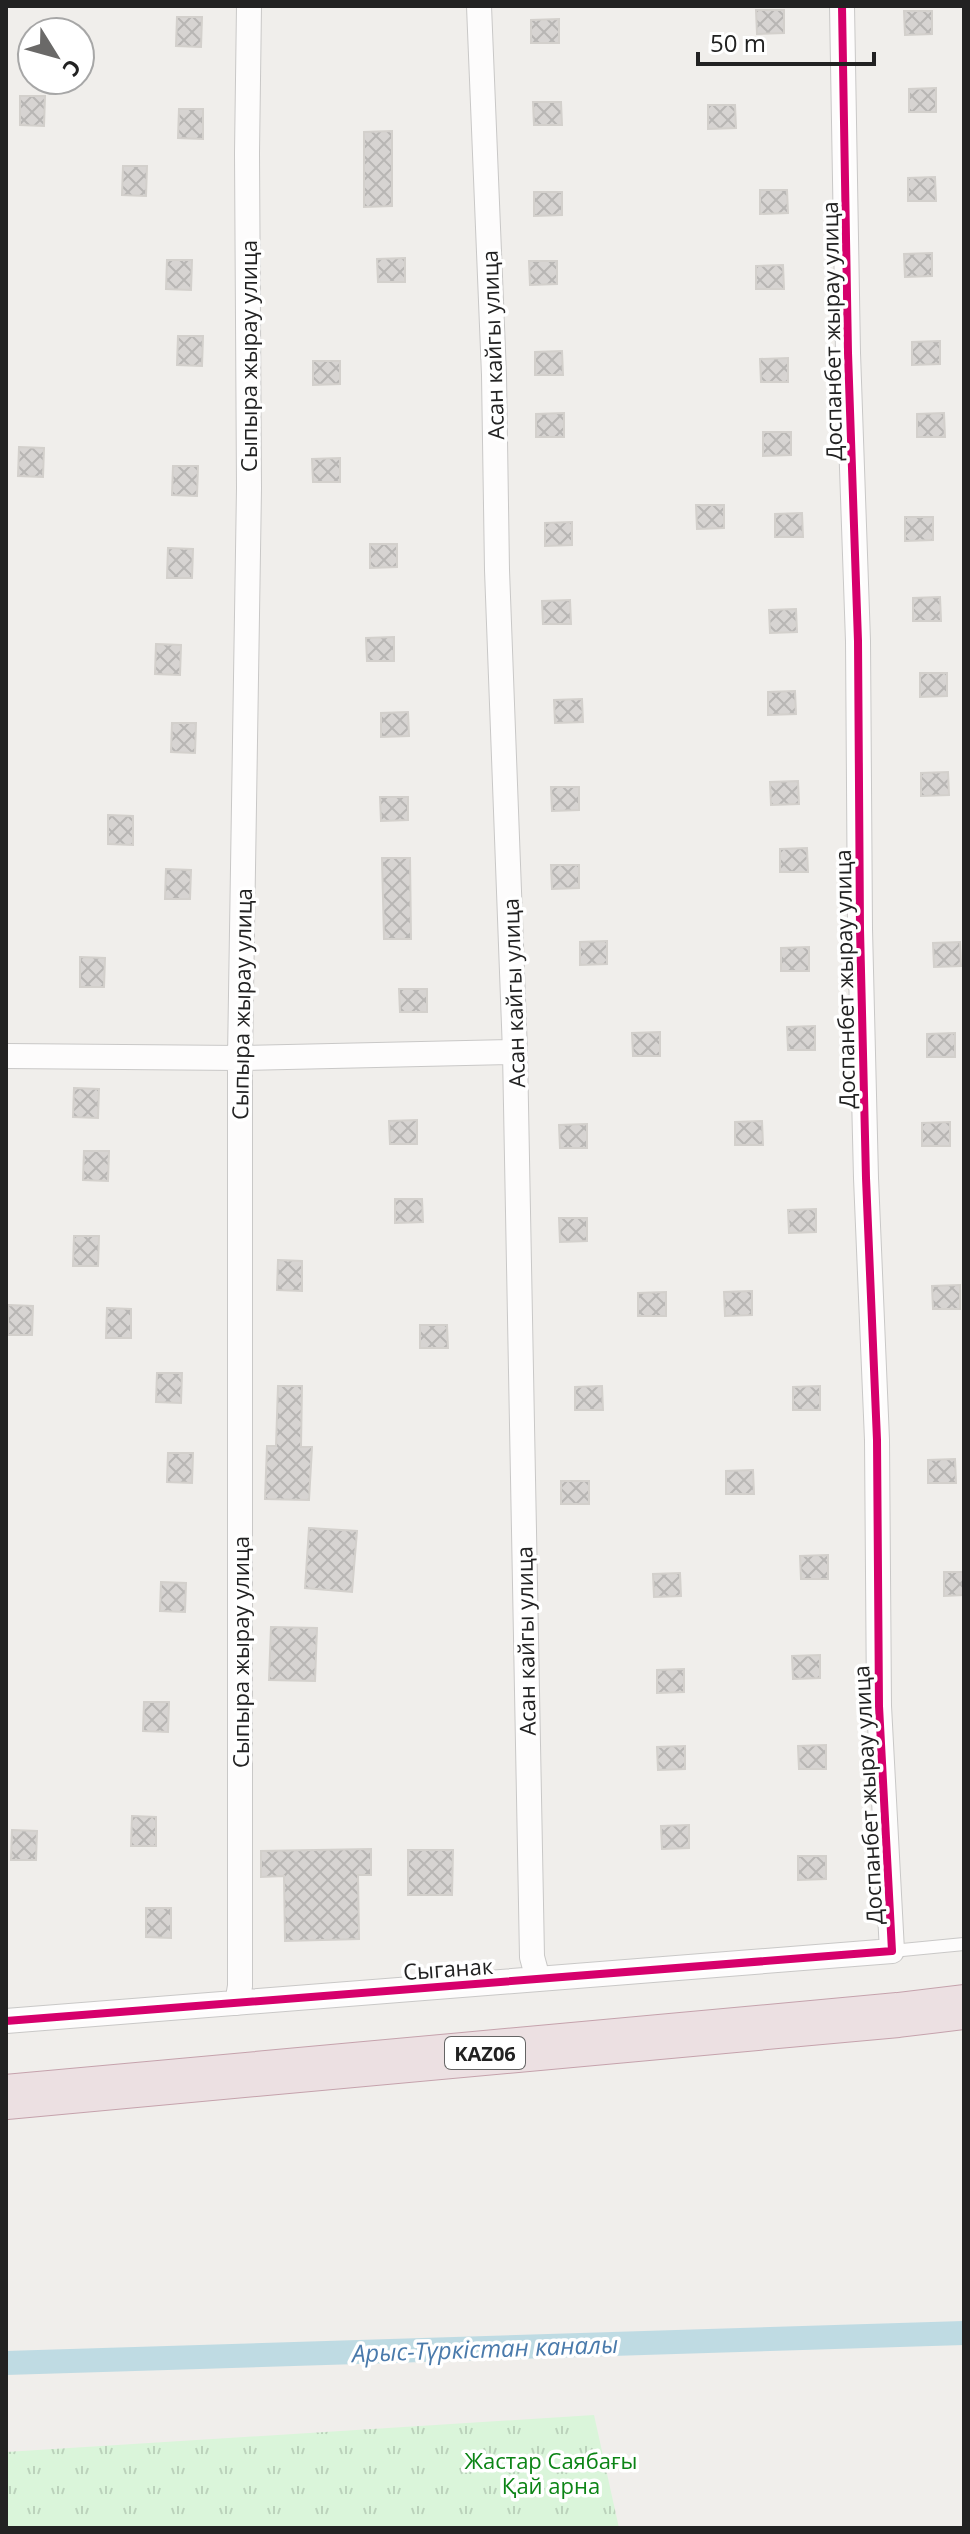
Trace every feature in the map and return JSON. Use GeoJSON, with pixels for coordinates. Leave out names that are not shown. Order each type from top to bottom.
{"type":"FeatureCollection","features":[{"type":"Feature","properties":{"kind":"highway","name":"KАZ06"},"geometry":{"type":"LineString","coordinates":[[6,2097],[964,2007]]}},
{"type":"Feature","properties":{"kind":"highway","name":"KАZ06"},"geometry":{"type":"LineString","coordinates":[[6,2127],[964,2037]]}},
{"type":"Feature","properties":{"kind":"street","name":"Сыпыра жырау улица"},"geometry":{"type":"LineString","coordinates":[[237,2003],[240,1986],[240,1058],[249,488],[249,6]]}},
{"type":"Feature","properties":{"kind":"street","name":"Асан кайгы улица"},"geometry":{"type":"LineString","coordinates":[[479,6],[515,1052],[531,1927],[532,1957],[538,1979]]}},
{"type":"Feature","properties":{"kind":"street","name":"Доспанбет жырау улица"},"geometry":{"type":"LineString","coordinates":[[842,6],[848,353],[858,641],[866,1178],[877,1440],[879,1706],[892,1951]]}},
{"type":"Feature","properties":{"kind":"street"},"geometry":{"type":"LineString","coordinates":[[6,1056],[240,1058],[515,1052]]}},
{"type":"Feature","properties":{"kind":"street","name":"Сыганак"},"geometry":{"type":"LineString","coordinates":[[6,2021],[892,1951]]}},
{"type":"Feature","properties":{"kind":"lane"},"geometry":{"type":"LineString","coordinates":[[892,1951],[964,1944]]}},
{"type":"Feature","properties":{"kind":"green space","name":"Жастар Саябағы Қай арна"},"geometry":{"type":"Polygon","coordinates":[[[594,2415],[619,2528],[6,2528],[6,2452],[594,2415]]]}},
{"type":"Feature","properties":{"kind":"building"},"geometry":{"type":"Polygon","coordinates":[[[756,10],[784,10],[784,33],[757,34],[756,10]]]}},
{"type":"Feature","properties":{"kind":"building"},"geometry":{"type":"Polygon","coordinates":[[[904,11],[932,11],[932,34],[905,35],[904,11]]]}},
{"type":"Feature","properties":{"kind":"building"},"geometry":{"type":"Polygon","coordinates":[[[177,17],[202,17],[201,47],[176,46],[177,17]]]}},
{"type":"Feature","properties":{"kind":"building"},"geometry":{"type":"Polygon","coordinates":[[[559,19],[559,43],[531,43],[531,20],[559,19]]]}},
{"type":"Feature","properties":{"kind":"building"},"geometry":{"type":"Polygon","coordinates":[[[936,88],[936,112],[909,112],[909,89],[936,88]]]}},
{"type":"Feature","properties":{"kind":"building"},"geometry":{"type":"Polygon","coordinates":[[[20,96],[45,96],[44,126],[20,125],[20,96]]]}},
{"type":"Feature","properties":{"kind":"building"},"geometry":{"type":"Polygon","coordinates":[[[533,102],[561,102],[562,125],[534,125],[533,102]]]}},
{"type":"Feature","properties":{"kind":"building"},"geometry":{"type":"Polygon","coordinates":[[[708,105],[735,105],[736,128],[708,129],[708,105]]]}},
{"type":"Feature","properties":{"kind":"building"},"geometry":{"type":"Polygon","coordinates":[[[179,109],[203,109],[203,139],[178,138],[179,109]]]}},
{"type":"Feature","properties":{"kind":"building"},"geometry":{"type":"Polygon","coordinates":[[[392,131],[392,206],[364,207],[364,132],[392,131]]]}},
{"type":"Feature","properties":{"kind":"building"},"geometry":{"type":"Polygon","coordinates":[[[123,166],[147,166],[146,196],[122,195],[123,166]]]}},
{"type":"Feature","properties":{"kind":"building"},"geometry":{"type":"Polygon","coordinates":[[[935,177],[936,201],[908,201],[908,178],[935,177]]]}},
{"type":"Feature","properties":{"kind":"building"},"geometry":{"type":"Polygon","coordinates":[[[760,190],[787,190],[788,213],[760,214],[760,190]]]}},
{"type":"Feature","properties":{"kind":"building"},"geometry":{"type":"Polygon","coordinates":[[[534,192],[562,192],[562,215],[534,216],[534,192]]]}},
{"type":"Feature","properties":{"kind":"building"},"geometry":{"type":"Polygon","coordinates":[[[932,253],[932,276],[905,277],[904,254],[932,253]]]}},
{"type":"Feature","properties":{"kind":"building"},"geometry":{"type":"Polygon","coordinates":[[[405,258],[405,282],[378,282],[377,259],[405,258]]]}},
{"type":"Feature","properties":{"kind":"building"},"geometry":{"type":"Polygon","coordinates":[[[167,260],[192,260],[191,290],[166,289],[167,260]]]}},
{"type":"Feature","properties":{"kind":"building"},"geometry":{"type":"Polygon","coordinates":[[[529,261],[557,261],[557,284],[530,285],[529,261]]]}},
{"type":"Feature","properties":{"kind":"building"},"geometry":{"type":"Polygon","coordinates":[[[783,265],[784,289],[756,289],[756,266],[783,265]]]}},
{"type":"Feature","properties":{"kind":"building"},"geometry":{"type":"Polygon","coordinates":[[[178,336],[203,336],[202,366],[177,365],[178,336]]]}},
{"type":"Feature","properties":{"kind":"building"},"geometry":{"type":"Polygon","coordinates":[[[940,341],[940,364],[912,365],[912,342],[940,341]]]}},
{"type":"Feature","properties":{"kind":"building"},"geometry":{"type":"Polygon","coordinates":[[[562,351],[563,375],[535,375],[535,352],[562,351]]]}},
{"type":"Feature","properties":{"kind":"building"},"geometry":{"type":"Polygon","coordinates":[[[788,358],[788,382],[761,382],[760,359],[788,358]]]}},
{"type":"Feature","properties":{"kind":"building"},"geometry":{"type":"Polygon","coordinates":[[[313,361],[340,361],[340,384],[313,385],[313,361]]]}},
{"type":"Feature","properties":{"kind":"building"},"geometry":{"type":"Polygon","coordinates":[[[564,413],[564,437],[536,437],[536,414],[564,413]]]}},
{"type":"Feature","properties":{"kind":"building"},"geometry":{"type":"Polygon","coordinates":[[[944,413],[945,437],[917,437],[917,414],[944,413]]]}},
{"type":"Feature","properties":{"kind":"building"},"geometry":{"type":"Polygon","coordinates":[[[763,432],[791,432],[791,455],[763,456],[763,432]]]}},
{"type":"Feature","properties":{"kind":"building"},"geometry":{"type":"Polygon","coordinates":[[[19,447],[44,448],[43,477],[18,476],[19,447]]]}},
{"type":"Feature","properties":{"kind":"building"},"geometry":{"type":"Polygon","coordinates":[[[340,458],[340,482],[313,482],[312,459],[340,458]]]}},
{"type":"Feature","properties":{"kind":"building"},"geometry":{"type":"Polygon","coordinates":[[[173,466],[198,466],[197,496],[172,495],[173,466]]]}},
{"type":"Feature","properties":{"kind":"building"},"geometry":{"type":"Polygon","coordinates":[[[696,505],[724,505],[724,528],[697,529],[696,505]]]}},
{"type":"Feature","properties":{"kind":"building"},"geometry":{"type":"Polygon","coordinates":[[[802,513],[803,537],[775,537],[775,514],[802,513]]]}},
{"type":"Feature","properties":{"kind":"building"},"geometry":{"type":"Polygon","coordinates":[[[905,517],[933,517],[933,540],[905,541],[905,517]]]}},
{"type":"Feature","properties":{"kind":"building"},"geometry":{"type":"Polygon","coordinates":[[[572,522],[572,545],[545,546],[545,523],[572,522]]]}},
{"type":"Feature","properties":{"kind":"building"},"geometry":{"type":"Polygon","coordinates":[[[370,544],[397,544],[397,567],[370,568],[370,544]]]}},
{"type":"Feature","properties":{"kind":"building"},"geometry":{"type":"Polygon","coordinates":[[[168,548],[193,549],[192,578],[167,578],[168,548]]]}},
{"type":"Feature","properties":{"kind":"building"},"geometry":{"type":"Polygon","coordinates":[[[940,597],[941,621],[913,621],[913,598],[940,597]]]}},
{"type":"Feature","properties":{"kind":"building"},"geometry":{"type":"Polygon","coordinates":[[[570,600],[571,624],[543,624],[542,601],[570,600]]]}},
{"type":"Feature","properties":{"kind":"building"},"geometry":{"type":"Polygon","coordinates":[[[796,609],[797,632],[770,633],[769,610],[796,609]]]}},
{"type":"Feature","properties":{"kind":"building"},"geometry":{"type":"Polygon","coordinates":[[[394,637],[394,661],[367,661],[366,638],[394,637]]]}},
{"type":"Feature","properties":{"kind":"building"},"geometry":{"type":"Polygon","coordinates":[[[156,644],[181,645],[180,675],[155,674],[156,644]]]}},
{"type":"Feature","properties":{"kind":"building"},"geometry":{"type":"Polygon","coordinates":[[[920,673],[947,673],[947,696],[920,697],[920,673]]]}},
{"type":"Feature","properties":{"kind":"building"},"geometry":{"type":"Polygon","coordinates":[[[795,691],[796,714],[768,715],[768,692],[795,691]]]}},
{"type":"Feature","properties":{"kind":"building"},"geometry":{"type":"Polygon","coordinates":[[[582,699],[583,722],[555,723],[554,700],[582,699]]]}},
{"type":"Feature","properties":{"kind":"building"},"geometry":{"type":"Polygon","coordinates":[[[408,712],[409,736],[381,737],[381,713],[408,712]]]}},
{"type":"Feature","properties":{"kind":"building"},"geometry":{"type":"Polygon","coordinates":[[[172,723],[196,723],[195,753],[171,752],[172,723]]]}},
{"type":"Feature","properties":{"kind":"building"},"geometry":{"type":"Polygon","coordinates":[[[948,772],[949,795],[921,796],[921,773],[948,772]]]}},
{"type":"Feature","properties":{"kind":"building"},"geometry":{"type":"Polygon","coordinates":[[[798,781],[799,804],[771,805],[770,782],[798,781]]]}},
{"type":"Feature","properties":{"kind":"building"},"geometry":{"type":"Polygon","coordinates":[[[551,787],[579,787],[579,810],[552,811],[551,787]]]}},
{"type":"Feature","properties":{"kind":"building"},"geometry":{"type":"Polygon","coordinates":[[[380,797],[408,797],[408,820],[381,821],[380,797]]]}},
{"type":"Feature","properties":{"kind":"building"},"geometry":{"type":"Polygon","coordinates":[[[108,815],[133,816],[133,845],[108,844],[108,815]]]}},
{"type":"Feature","properties":{"kind":"building"},"geometry":{"type":"Polygon","coordinates":[[[807,848],[808,872],[780,872],[780,849],[807,848]]]}},
{"type":"Feature","properties":{"kind":"building"},"geometry":{"type":"Polygon","coordinates":[[[382,858],[410,858],[411,939],[384,939],[382,858]]]}},
{"type":"Feature","properties":{"kind":"building"},"geometry":{"type":"Polygon","coordinates":[[[551,865],[579,865],[579,888],[552,889],[551,865]]]}},
{"type":"Feature","properties":{"kind":"building"},"geometry":{"type":"Polygon","coordinates":[[[166,869],[191,870],[190,899],[165,899],[166,869]]]}},
{"type":"Feature","properties":{"kind":"building"},"geometry":{"type":"Polygon","coordinates":[[[607,941],[607,964],[580,965],[580,942],[607,941]]]}},
{"type":"Feature","properties":{"kind":"building"},"geometry":{"type":"Polygon","coordinates":[[[960,942],[961,966],[934,967],[933,943],[960,942]]]}},
{"type":"Feature","properties":{"kind":"building"},"geometry":{"type":"Polygon","coordinates":[[[809,947],[809,971],[781,971],[781,948],[809,947]]]}},
{"type":"Feature","properties":{"kind":"building"},"geometry":{"type":"Polygon","coordinates":[[[80,957],[105,958],[104,987],[80,987],[80,957]]]}},
{"type":"Feature","properties":{"kind":"building"},"geometry":{"type":"Polygon","coordinates":[[[399,989],[427,989],[427,1012],[400,1012],[399,989]]]}},
{"type":"Feature","properties":{"kind":"building"},"geometry":{"type":"Polygon","coordinates":[[[815,1026],[815,1050],[788,1050],[787,1027],[815,1026]]]}},
{"type":"Feature","properties":{"kind":"building"},"geometry":{"type":"Polygon","coordinates":[[[660,1032],[660,1056],[633,1056],[632,1033],[660,1032]]]}},
{"type":"Feature","properties":{"kind":"building"},"geometry":{"type":"Polygon","coordinates":[[[955,1033],[955,1057],[927,1057],[927,1034],[955,1033]]]}},
{"type":"Feature","properties":{"kind":"building"},"geometry":{"type":"Polygon","coordinates":[[[74,1088],[99,1089],[98,1118],[73,1117],[74,1088]]]}},
{"type":"Feature","properties":{"kind":"building"},"geometry":{"type":"Polygon","coordinates":[[[417,1120],[417,1144],[390,1144],[389,1121],[417,1120]]]}},
{"type":"Feature","properties":{"kind":"building"},"geometry":{"type":"Polygon","coordinates":[[[762,1121],[763,1145],[735,1145],[735,1122],[762,1121]]]}},
{"type":"Feature","properties":{"kind":"building"},"geometry":{"type":"Polygon","coordinates":[[[950,1122],[950,1146],[922,1146],[922,1123],[950,1122]]]}},
{"type":"Feature","properties":{"kind":"building"},"geometry":{"type":"Polygon","coordinates":[[[587,1124],[587,1148],[560,1148],[559,1125],[587,1124]]]}},
{"type":"Feature","properties":{"kind":"building"},"geometry":{"type":"Polygon","coordinates":[[[84,1151],[109,1151],[108,1181],[83,1180],[84,1151]]]}},
{"type":"Feature","properties":{"kind":"building"},"geometry":{"type":"Polygon","coordinates":[[[395,1199],[422,1199],[423,1222],[395,1223],[395,1199]]]}},
{"type":"Feature","properties":{"kind":"building"},"geometry":{"type":"Polygon","coordinates":[[[816,1209],[816,1232],[789,1233],[788,1210],[816,1209]]]}},
{"type":"Feature","properties":{"kind":"building"},"geometry":{"type":"Polygon","coordinates":[[[559,1218],[587,1218],[587,1241],[560,1242],[559,1218]]]}},
{"type":"Feature","properties":{"kind":"building"},"geometry":{"type":"Polygon","coordinates":[[[74,1236],[99,1236],[98,1266],[73,1266],[74,1236]]]}},
{"type":"Feature","properties":{"kind":"building"},"geometry":{"type":"Polygon","coordinates":[[[278,1260],[302,1261],[302,1291],[277,1290],[278,1260]]]}},
{"type":"Feature","properties":{"kind":"building"},"geometry":{"type":"Polygon","coordinates":[[[960,1285],[960,1309],[933,1309],[932,1286],[960,1285]]]}},
{"type":"Feature","properties":{"kind":"building"},"geometry":{"type":"Polygon","coordinates":[[[752,1291],[752,1315],[725,1316],[724,1292],[752,1291]]]}},
{"type":"Feature","properties":{"kind":"building"},"geometry":{"type":"Polygon","coordinates":[[[666,1292],[666,1316],[638,1316],[638,1293],[666,1292]]]}},
{"type":"Feature","properties":{"kind":"building"},"geometry":{"type":"Polygon","coordinates":[[[8,1305],[33,1306],[32,1335],[8,1335],[8,1305]]]}},
{"type":"Feature","properties":{"kind":"building"},"geometry":{"type":"Polygon","coordinates":[[[107,1308],[131,1309],[131,1338],[106,1338],[107,1308]]]}},
{"type":"Feature","properties":{"kind":"building"},"geometry":{"type":"Polygon","coordinates":[[[420,1325],[447,1325],[448,1348],[420,1348],[420,1325]]]}},
{"type":"Feature","properties":{"kind":"building"},"geometry":{"type":"Polygon","coordinates":[[[157,1373],[182,1373],[181,1403],[156,1402],[157,1373]]]}},
{"type":"Feature","properties":{"kind":"building"},"geometry":{"type":"Polygon","coordinates":[[[278,1386],[302,1386],[301,1447],[312,1447],[309,1500],[265,1499],[267,1446],[276,1446],[278,1386]]]}},
{"type":"Feature","properties":{"kind":"building"},"geometry":{"type":"Polygon","coordinates":[[[602,1386],[603,1410],[575,1410],[575,1387],[602,1386]]]}},
{"type":"Feature","properties":{"kind":"building"},"geometry":{"type":"Polygon","coordinates":[[[820,1386],[820,1410],[793,1410],[793,1387],[820,1386]]]}},
{"type":"Feature","properties":{"kind":"building"},"geometry":{"type":"Polygon","coordinates":[[[168,1453],[193,1453],[192,1483],[167,1482],[168,1453]]]}},
{"type":"Feature","properties":{"kind":"building"},"geometry":{"type":"Polygon","coordinates":[[[955,1459],[956,1483],[928,1483],[928,1460],[955,1459]]]}},
{"type":"Feature","properties":{"kind":"building"},"geometry":{"type":"Polygon","coordinates":[[[753,1470],[754,1494],[726,1494],[726,1471],[753,1470]]]}},
{"type":"Feature","properties":{"kind":"building"},"geometry":{"type":"Polygon","coordinates":[[[561,1481],[589,1481],[589,1504],[561,1504],[561,1481]]]}},
{"type":"Feature","properties":{"kind":"building"},"geometry":{"type":"Polygon","coordinates":[[[309,1528],[357,1531],[352,1592],[305,1588],[309,1528]]]}},
{"type":"Feature","properties":{"kind":"building"},"geometry":{"type":"Polygon","coordinates":[[[828,1555],[828,1579],[801,1579],[800,1556],[828,1555]]]}},
{"type":"Feature","properties":{"kind":"building"},"geometry":{"type":"Polygon","coordinates":[[[944,1572],[964,1572],[964,1595],[944,1596],[944,1572]]]}},
{"type":"Feature","properties":{"kind":"building"},"geometry":{"type":"Polygon","coordinates":[[[680,1573],[681,1596],[654,1597],[653,1574],[680,1573]]]}},
{"type":"Feature","properties":{"kind":"building"},"geometry":{"type":"Polygon","coordinates":[[[161,1582],[186,1583],[185,1612],[160,1611],[161,1582]]]}},
{"type":"Feature","properties":{"kind":"building"},"geometry":{"type":"Polygon","coordinates":[[[271,1627],[317,1628],[315,1681],[269,1680],[271,1627]]]}},
{"type":"Feature","properties":{"kind":"building"},"geometry":{"type":"Polygon","coordinates":[[[820,1655],[820,1678],[793,1679],[792,1656],[820,1655]]]}},
{"type":"Feature","properties":{"kind":"building"},"geometry":{"type":"Polygon","coordinates":[[[684,1669],[684,1692],[657,1693],[657,1670],[684,1669]]]}},
{"type":"Feature","properties":{"kind":"building"},"geometry":{"type":"Polygon","coordinates":[[[144,1702],[169,1702],[168,1732],[143,1731],[144,1702]]]}},
{"type":"Feature","properties":{"kind":"building"},"geometry":{"type":"Polygon","coordinates":[[[826,1745],[826,1769],[799,1769],[798,1746],[826,1745]]]}},
{"type":"Feature","properties":{"kind":"building"},"geometry":{"type":"Polygon","coordinates":[[[685,1746],[685,1769],[658,1770],[657,1747],[685,1746]]]}},
{"type":"Feature","properties":{"kind":"building"},"geometry":{"type":"Polygon","coordinates":[[[132,1816],[156,1817],[156,1846],[131,1846],[132,1816]]]}},
{"type":"Feature","properties":{"kind":"building"},"geometry":{"type":"Polygon","coordinates":[[[689,1825],[689,1848],[662,1849],[661,1826],[689,1825]]]}},
{"type":"Feature","properties":{"kind":"building"},"geometry":{"type":"Polygon","coordinates":[[[12,1830],[37,1831],[36,1860],[11,1860],[12,1830]]]}},
{"type":"Feature","properties":{"kind":"building"},"geometry":{"type":"Polygon","coordinates":[[[371,1849],[371,1875],[358,1875],[359,1939],[285,1941],[284,1876],[261,1877],[261,1851],[371,1849]]]}},
{"type":"Feature","properties":{"kind":"building"},"geometry":{"type":"Polygon","coordinates":[[[408,1850],[453,1850],[452,1895],[408,1895],[408,1850]]]}},
{"type":"Feature","properties":{"kind":"building"},"geometry":{"type":"Polygon","coordinates":[[[798,1856],[826,1856],[826,1879],[798,1880],[798,1856]]]}},
{"type":"Feature","properties":{"kind":"building"},"geometry":{"type":"Polygon","coordinates":[[[146,1908],[171,1908],[171,1938],[146,1937],[146,1908]]]}},
{"type":"Feature","properties":{"kind":"waterway","name":"Арыс-Түркістан каналы"},"geometry":{"type":"LineString","coordinates":[[6,2363],[964,2333]]}},
{"type":"Feature","properties":{"kind":"cycle path"},"geometry":{"type":"LineString","coordinates":[[6,2021],[892,1951],[879,1706],[877,1440],[866,1178],[858,641],[848,353],[842,6]]}}]}
